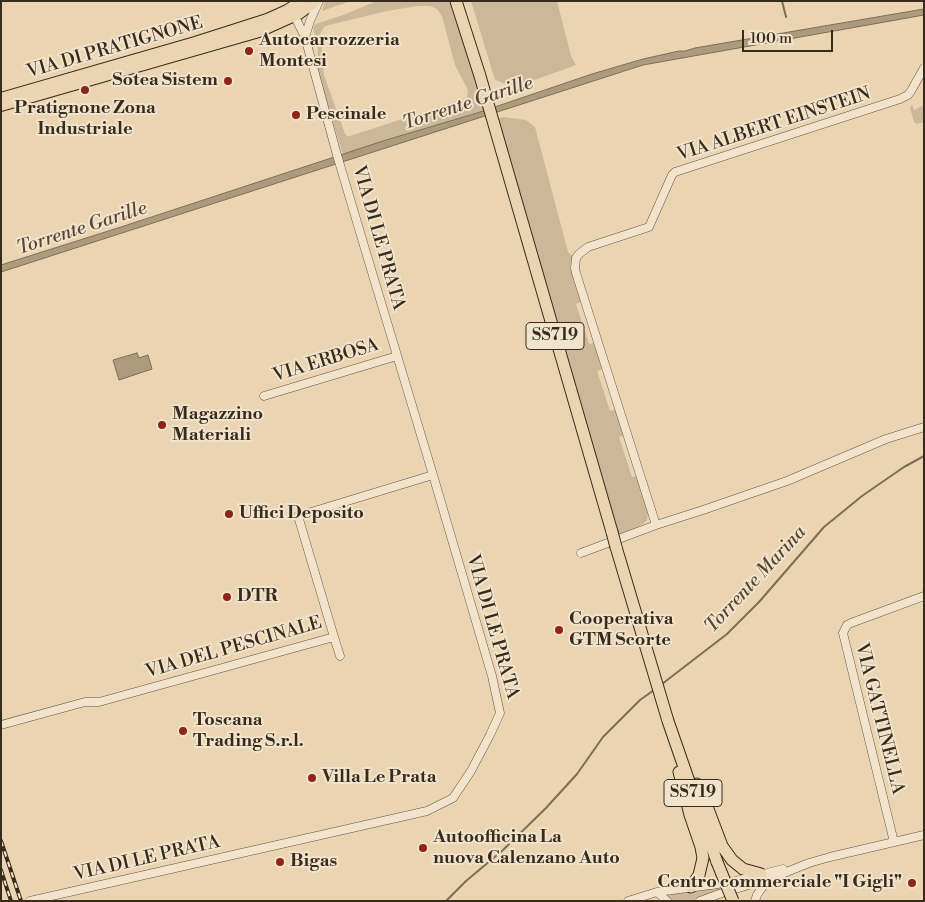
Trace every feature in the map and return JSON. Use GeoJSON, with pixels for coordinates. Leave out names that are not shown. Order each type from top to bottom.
{"type":"FeatureCollection","features":[{"type":"Feature","properties":{"kind":"highway","name":"SS719"},"geometry":{"type":"LineString","coordinates":[[457,2],[648,658],[668,722],[717,862],[733,901]]}},
{"type":"Feature","properties":{"kind":"highway"},"geometry":{"type":"LineString","coordinates":[[668,722],[708,809],[722,846],[732,860],[744,869],[765,877]]}},
{"type":"Feature","properties":{"kind":"highway"},"geometry":{"type":"LineString","coordinates":[[668,722],[683,790],[704,858],[699,875],[691,887]]}},
{"type":"Feature","properties":{"kind":"main road"},"geometry":{"type":"LineString","coordinates":[[296,6],[308,9],[317,1]]}},
{"type":"Feature","properties":{"kind":"main road","name":"VIA DI PRATIGNONE"},"geometry":{"type":"LineString","coordinates":[[1,98],[249,25],[296,6]]}},
{"type":"Feature","properties":{"kind":"main road","name":"VIA DI PRATIGNONE"},"geometry":{"type":"LineString","coordinates":[[1,106],[259,32],[296,6]]}},
{"type":"Feature","properties":{"kind":"street"},"geometry":{"type":"LineString","coordinates":[[305,37],[317,1]]}},
{"type":"Feature","properties":{"kind":"street","name":"VIA DI LE PRATA"},"geometry":{"type":"LineString","coordinates":[[30,901],[427,811],[453,798],[471,771],[500,713],[494,684],[342,170],[296,6]]}},
{"type":"Feature","properties":{"kind":"street","name":"VIA ALBERT EINSTEIN"},"geometry":{"type":"LineString","coordinates":[[656,525],[576,272],[576,258],[588,247],[649,227],[675,172],[900,99],[908,95],[924,68]]}},
{"type":"Feature","properties":{"kind":"street","name":"VIA ERBOSA"},"geometry":{"type":"LineString","coordinates":[[264,396],[397,356]]}},
{"type":"Feature","properties":{"kind":"street"},"geometry":{"type":"LineString","coordinates":[[581,553],[656,525],[787,481],[886,439],[924,426]]}},
{"type":"Feature","properties":{"kind":"street","name":"VIA DEL PESCINALE"},"geometry":{"type":"LineString","coordinates":[[1,725],[85,702],[99,702],[334,636],[298,516],[433,475]]}},
{"type":"Feature","properties":{"kind":"street","name":"VIA GATTINELLA"},"geometry":{"type":"LineString","coordinates":[[894,842],[842,634],[847,625],[851,623],[924,596]]}},
{"type":"Feature","properties":{"kind":"street"},"geometry":{"type":"LineString","coordinates":[[334,636],[340,656]]}},
{"type":"Feature","properties":{"kind":"street"},"geometry":{"type":"LineString","coordinates":[[734,885],[830,857],[924,835]]}},
{"type":"Feature","properties":{"kind":"street"},"geometry":{"type":"LineString","coordinates":[[755,901],[765,877]]}},
{"type":"Feature","properties":{"kind":"street"},"geometry":{"type":"LineString","coordinates":[[628,901],[658,892],[718,884]]}},
{"type":"Feature","properties":{"kind":"street"},"geometry":{"type":"LineString","coordinates":[[658,892],[667,901]]}},
{"type":"Feature","properties":{"kind":"street"},"geometry":{"type":"LineString","coordinates":[[700,901],[722,893]]}},
{"type":"Feature","properties":{"kind":"shaded area"},"geometry":{"type":"Polygon","coordinates":[[[325,1],[351,1],[322,11],[325,1]]]}},
{"type":"Feature","properties":{"kind":"shaded area"},"geometry":{"type":"Polygon","coordinates":[[[377,1],[451,1],[485,110],[343,155],[318,72],[318,49],[313,28],[316,24],[377,1]],[[428,6],[387,11],[324,27],[319,36],[324,75],[347,136],[467,98],[468,90],[455,65],[442,16],[437,9],[428,6]]]}},
{"type":"Feature","properties":{"kind":"shaded area"},"geometry":{"type":"Polygon","coordinates":[[[471,1],[557,1],[571,56],[576,65],[515,87],[495,80],[471,1]]]}},
{"type":"Feature","properties":{"kind":"shaded area"},"geometry":{"type":"Polygon","coordinates":[[[924,9],[924,15],[643,65],[1,272],[1,265],[643,59],[695,48],[924,9]]]}},
{"type":"Feature","properties":{"kind":"shaded area"},"geometry":{"type":"Polygon","coordinates":[[[912,104],[914,110],[924,105],[924,122],[917,124],[914,122],[910,108],[912,104]]]}},
{"type":"Feature","properties":{"kind":"shaded area"},"geometry":{"type":"Polygon","coordinates":[[[504,117],[526,120],[535,127],[568,252],[573,256],[570,267],[581,302],[576,304],[589,344],[594,343],[602,369],[597,371],[610,411],[615,410],[624,435],[619,437],[632,477],[637,476],[648,512],[647,520],[643,524],[621,535],[618,535],[617,532],[516,187],[497,119],[504,117]]]}},
{"type":"Feature","properties":{"kind":"shaded area"},"geometry":{"type":"Polygon","coordinates":[[[137,353],[139,358],[148,355],[152,369],[119,380],[113,360],[137,353]]]}},
{"type":"Feature","properties":{"kind":"shaded area"},"geometry":{"type":"Polygon","coordinates":[[[736,885],[695,901],[669,901],[664,893],[736,885]]]}},
{"type":"Feature","properties":{"kind":"waterway"},"geometry":{"type":"LineString","coordinates":[[782,1],[786,17]]}},
{"type":"Feature","properties":{"kind":"waterway","name":"Torrente Marina"},"geometry":{"type":"LineString","coordinates":[[662,684],[727,634],[759,602],[824,527],[862,496],[904,467],[924,456]]}},
{"type":"Feature","properties":{"kind":"waterway","name":"Torrente Marina"},"geometry":{"type":"LineString","coordinates":[[446,901],[546,808],[577,774],[603,737],[640,700],[654,690]]}},
{"type":"Feature","properties":{"kind":"railway"},"geometry":{"type":"LineString","coordinates":[[1,841],[21,901]]}},
{"type":"Feature","properties":{"kind":"railway"},"geometry":{"type":"LineString","coordinates":[[1,870],[11,901]]}},
{"type":"Feature","properties":{"kind":"place","name":"Autocarrozzeria Montesi"},"geometry":{"type":"Point","coordinates":[249,51]}},
{"type":"Feature","properties":{"kind":"place","name":"Sotea Sistem"},"geometry":{"type":"Point","coordinates":[228,81]}},
{"type":"Feature","properties":{"kind":"place","name":"Pratignone Zona Industriale"},"geometry":{"type":"Point","coordinates":[85,90]}},
{"type":"Feature","properties":{"kind":"place","name":"Pescinale"},"geometry":{"type":"Point","coordinates":[296,115]}},
{"type":"Feature","properties":{"kind":"place","name":"Magazzino Materiali"},"geometry":{"type":"Point","coordinates":[162,425]}},
{"type":"Feature","properties":{"kind":"place","name":"Uffici Deposito"},"geometry":{"type":"Point","coordinates":[229,514]}},
{"type":"Feature","properties":{"kind":"place","name":"DTR"},"geometry":{"type":"Point","coordinates":[227,597]}},
{"type":"Feature","properties":{"kind":"place","name":"Cooperativa GTM Scorte"},"geometry":{"type":"Point","coordinates":[559,630]}},
{"type":"Feature","properties":{"kind":"place","name":"Toscana Trading S.r.l."},"geometry":{"type":"Point","coordinates":[183,731]}},
{"type":"Feature","properties":{"kind":"place","name":"Villa Le Prata"},"geometry":{"type":"Point","coordinates":[312,778]}},
{"type":"Feature","properties":{"kind":"place","name":"Autoofficina La nuova Calenzano Auto"},"geometry":{"type":"Point","coordinates":[423,848]}},
{"type":"Feature","properties":{"kind":"place","name":"Bigas"},"geometry":{"type":"Point","coordinates":[280,862]}},
{"type":"Feature","properties":{"kind":"place","name":"Centro commerciale \"I Gigli\""},"geometry":{"type":"Point","coordinates":[912,883]}},
{"type":"Feature","properties":{"kind":"water label","name":"Torrente Garille"},"geometry":{"type":"Point","coordinates":[468,104]}},
{"type":"Feature","properties":{"kind":"water label","name":"Torrente Garille"},"geometry":{"type":"Point","coordinates":[82,229]}}]}
